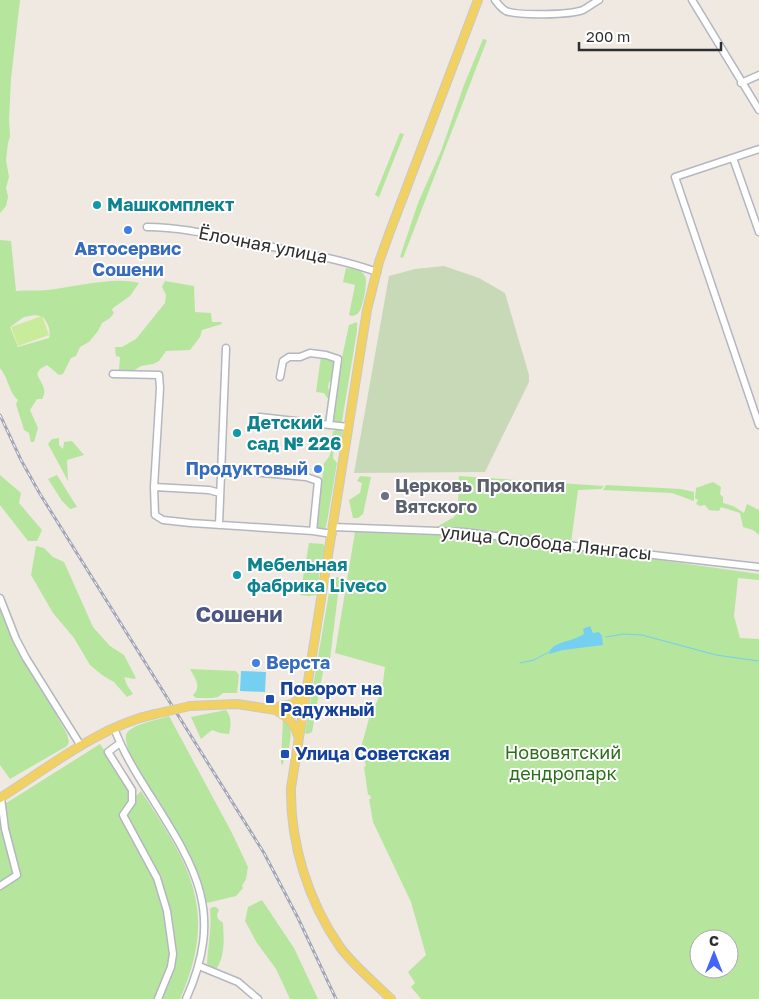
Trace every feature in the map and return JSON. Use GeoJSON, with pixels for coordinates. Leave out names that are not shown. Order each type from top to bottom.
{"type":"FeatureCollection","features":[{"type":"Feature","properties":{"kind":"main road"},"geometry":{"type":"LineString","coordinates":[[391,999],[341,947],[320,914],[311,893],[295,843],[290,788],[367,310],[389,234],[477,2]]}},
{"type":"Feature","properties":{"kind":"main road"},"geometry":{"type":"LineString","coordinates":[[268,708],[293,704],[307,689]]}},
{"type":"Feature","properties":{"kind":"main road"},"geometry":{"type":"LineString","coordinates":[[0,798],[81,746],[114,728],[140,717],[190,706],[227,704],[302,714]]}},
{"type":"Feature","properties":{"kind":"main road"},"geometry":{"type":"LineString","coordinates":[[268,708],[289,719],[294,724],[298,737]]}},
{"type":"Feature","properties":{"kind":"street"},"geometry":{"type":"LineString","coordinates":[[495,0],[504,10],[513,13],[556,14],[583,10],[599,0]]}},
{"type":"Feature","properties":{"kind":"street"},"geometry":{"type":"LineString","coordinates":[[692,0],[759,110]]}},
{"type":"Feature","properties":{"kind":"street"},"geometry":{"type":"LineString","coordinates":[[741,83],[759,75]]}},
{"type":"Feature","properties":{"kind":"street"},"geometry":{"type":"LineString","coordinates":[[759,149],[675,177],[759,424]]}},
{"type":"Feature","properties":{"kind":"street"},"geometry":{"type":"LineString","coordinates":[[733,158],[759,232]]}},
{"type":"Feature","properties":{"kind":"street","name":"Ёлочная улица"},"geometry":{"type":"LineString","coordinates":[[147,227],[192,231],[343,262],[377,272]]}},
{"type":"Feature","properties":{"kind":"street"},"geometry":{"type":"LineString","coordinates":[[218,525],[226,348]]}},
{"type":"Feature","properties":{"kind":"street"},"geometry":{"type":"LineString","coordinates":[[280,377],[283,361],[288,357],[300,357],[310,353],[338,359],[329,426]]}},
{"type":"Feature","properties":{"kind":"street"},"geometry":{"type":"LineString","coordinates":[[113,374],[159,376],[160,388],[154,487],[204,490],[220,493]]}},
{"type":"Feature","properties":{"kind":"street"},"geometry":{"type":"LineString","coordinates":[[260,417],[348,427]]}},
{"type":"Feature","properties":{"kind":"street"},"geometry":{"type":"LineString","coordinates":[[221,469],[306,476],[318,481],[313,531]]}},
{"type":"Feature","properties":{"kind":"street","name":"улица Слобода Лянгасы"},"geometry":{"type":"LineString","coordinates":[[154,487],[155,515],[163,520],[313,531],[464,532],[759,567]]}},
{"type":"Feature","properties":{"kind":"street"},"geometry":{"type":"LineString","coordinates":[[0,598],[16,640],[81,746]]}},
{"type":"Feature","properties":{"kind":"street"},"geometry":{"type":"LineString","coordinates":[[114,728],[135,771],[181,844],[201,893],[204,914],[204,937],[199,966],[186,999]]}},
{"type":"Feature","properties":{"kind":"street"},"geometry":{"type":"LineString","coordinates":[[120,743],[108,752],[132,790],[132,802],[123,815],[156,878],[167,911],[173,954],[171,967],[158,999]]}},
{"type":"Feature","properties":{"kind":"street"},"geometry":{"type":"LineString","coordinates":[[0,798],[5,829],[17,875],[0,886]]}},
{"type":"Feature","properties":{"kind":"street"},"geometry":{"type":"LineString","coordinates":[[199,966],[238,982],[258,999]]}},
{"type":"Feature","properties":{"kind":"green space"},"geometry":{"type":"Polygon","coordinates":[[[0,0],[20,0],[11,79],[10,136],[6,160],[9,177],[6,188],[8,197],[6,206],[0,213],[0,0]]]}},
{"type":"Feature","properties":{"kind":"green space"},"geometry":{"type":"Polygon","coordinates":[[[483,39],[487,40],[403,258],[400,257],[418,203],[441,151],[464,85],[483,39]]]}},
{"type":"Feature","properties":{"kind":"green space"},"geometry":{"type":"Polygon","coordinates":[[[400,133],[404,134],[379,197],[375,195],[400,133]]]}},
{"type":"Feature","properties":{"kind":"green space"},"geometry":{"type":"Polygon","coordinates":[[[0,240],[11,241],[16,291],[48,290],[107,281],[139,283],[130,296],[113,308],[114,313],[102,323],[89,342],[80,347],[76,356],[71,358],[63,374],[59,375],[47,365],[40,369],[37,374],[43,386],[44,396],[42,399],[37,399],[30,410],[38,428],[34,442],[31,442],[29,433],[24,430],[16,404],[18,400],[0,368],[0,240]],[[35,315],[24,317],[10,327],[18,347],[49,338],[49,327],[43,317],[35,315]]]}},
{"type":"Feature","properties":{"kind":"green space"},"geometry":{"type":"Polygon","coordinates":[[[444,266],[479,278],[505,293],[529,375],[529,382],[485,472],[354,473],[389,276],[415,269],[444,266]]]}},
{"type":"Feature","properties":{"kind":"green space"},"geometry":{"type":"Polygon","coordinates":[[[346,268],[360,271],[366,279],[361,309],[352,316],[349,315],[355,285],[343,282],[346,268]]]}},
{"type":"Feature","properties":{"kind":"green space"},"geometry":{"type":"Polygon","coordinates":[[[165,281],[194,286],[195,312],[211,313],[212,322],[221,322],[222,324],[202,330],[200,337],[190,350],[166,351],[159,361],[153,364],[141,366],[133,371],[119,370],[120,357],[116,356],[115,347],[122,347],[136,339],[165,303],[166,295],[162,287],[165,281]]]}},
{"type":"Feature","properties":{"kind":"green space"},"geometry":{"type":"Polygon","coordinates":[[[42,316],[49,335],[18,346],[11,327],[42,316]]]}},
{"type":"Feature","properties":{"kind":"green space"},"geometry":{"type":"Polygon","coordinates":[[[357,322],[342,421],[340,424],[335,424],[333,418],[337,381],[349,325],[357,322]]]}},
{"type":"Feature","properties":{"kind":"green space"},"geometry":{"type":"Polygon","coordinates":[[[321,356],[334,359],[336,363],[333,380],[329,382],[328,388],[331,393],[328,420],[325,419],[328,399],[324,393],[316,392],[321,356]]]}},
{"type":"Feature","properties":{"kind":"green space"},"geometry":{"type":"Polygon","coordinates":[[[333,431],[342,431],[341,442],[334,447],[333,458],[337,463],[327,522],[325,530],[317,529],[324,463],[331,452],[333,431]]]}},
{"type":"Feature","properties":{"kind":"green space"},"geometry":{"type":"Polygon","coordinates":[[[59,438],[59,445],[63,449],[64,442],[72,441],[84,455],[67,460],[68,481],[48,444],[52,439],[59,438]]]}},
{"type":"Feature","properties":{"kind":"green space"},"geometry":{"type":"Polygon","coordinates":[[[0,475],[21,493],[19,503],[42,530],[37,541],[28,541],[0,505],[0,475]]]}},
{"type":"Feature","properties":{"kind":"green space"},"geometry":{"type":"Polygon","coordinates":[[[57,475],[77,507],[70,509],[62,501],[48,479],[57,475]]]}},
{"type":"Feature","properties":{"kind":"green space"},"geometry":{"type":"Polygon","coordinates":[[[360,476],[371,477],[363,514],[358,518],[353,518],[349,500],[360,493],[362,483],[357,481],[360,476]]]}},
{"type":"Feature","properties":{"kind":"green space"},"geometry":{"type":"Polygon","coordinates":[[[459,476],[604,486],[601,489],[578,490],[571,543],[485,530],[435,528],[454,517],[458,509],[459,476]]]}},
{"type":"Feature","properties":{"kind":"green space"},"geometry":{"type":"Polygon","coordinates":[[[713,482],[721,487],[720,494],[723,497],[723,503],[733,506],[744,513],[747,504],[759,510],[759,535],[753,530],[743,527],[740,513],[721,507],[719,511],[709,510],[705,505],[700,506],[696,504],[698,500],[695,498],[696,488],[713,482]]]}},
{"type":"Feature","properties":{"kind":"green space"},"geometry":{"type":"Polygon","coordinates":[[[606,485],[681,489],[694,492],[694,501],[672,493],[603,490],[606,485]]]}},
{"type":"Feature","properties":{"kind":"green space","name":"Нововятский дендропарк"},"geometry":{"type":"Polygon","coordinates":[[[355,532],[461,536],[588,550],[759,574],[759,580],[738,578],[734,616],[740,638],[759,639],[759,999],[421,999],[411,987],[415,983],[408,972],[426,955],[411,902],[373,822],[369,799],[371,799],[370,795],[368,795],[364,767],[366,766],[360,751],[370,715],[367,714],[369,705],[375,705],[380,696],[385,667],[335,653],[355,532]]]}},
{"type":"Feature","properties":{"kind":"green space"},"geometry":{"type":"Polygon","coordinates":[[[309,543],[323,544],[325,547],[318,591],[316,595],[308,596],[300,595],[309,543]]]}},
{"type":"Feature","properties":{"kind":"green space"},"geometry":{"type":"Polygon","coordinates":[[[36,546],[44,548],[53,557],[64,562],[93,627],[110,646],[124,655],[136,678],[124,677],[133,694],[127,697],[114,682],[90,665],[74,638],[53,613],[31,575],[36,546]]]}},
{"type":"Feature","properties":{"kind":"green space"},"geometry":{"type":"Polygon","coordinates":[[[333,578],[340,578],[330,659],[324,666],[312,732],[308,734],[305,733],[331,581],[333,578]]]}},
{"type":"Feature","properties":{"kind":"green space"},"geometry":{"type":"Polygon","coordinates":[[[0,602],[16,643],[67,734],[69,742],[67,746],[10,779],[0,765],[0,602]]]}},
{"type":"Feature","properties":{"kind":"green space"},"geometry":{"type":"Polygon","coordinates":[[[190,669],[236,671],[239,675],[237,693],[223,693],[218,697],[212,698],[196,698],[193,695],[197,689],[197,682],[190,669]]]}},
{"type":"Feature","properties":{"kind":"green space"},"geometry":{"type":"Polygon","coordinates":[[[226,710],[230,722],[229,734],[212,730],[201,739],[191,717],[226,710]]]}},
{"type":"Feature","properties":{"kind":"green space"},"geometry":{"type":"Polygon","coordinates":[[[169,716],[232,833],[248,867],[243,888],[236,896],[207,903],[193,862],[129,752],[126,736],[132,728],[169,716]]]}},
{"type":"Feature","properties":{"kind":"green space"},"geometry":{"type":"Polygon","coordinates":[[[283,719],[289,726],[291,734],[288,753],[284,753],[283,765],[281,763],[283,719]]]}},
{"type":"Feature","properties":{"kind":"green space"},"geometry":{"type":"Polygon","coordinates":[[[100,744],[129,787],[132,800],[141,791],[173,842],[185,866],[193,889],[198,913],[197,939],[192,967],[180,999],[0,999],[0,807],[100,744]]]}},
{"type":"Feature","properties":{"kind":"green space"},"geometry":{"type":"Polygon","coordinates":[[[262,900],[294,948],[318,999],[290,999],[276,969],[257,943],[245,921],[248,907],[262,900]]]}},
{"type":"Feature","properties":{"kind":"green space"},"geometry":{"type":"Polygon","coordinates":[[[216,907],[219,910],[217,914],[218,919],[223,923],[223,952],[217,968],[210,967],[207,964],[210,909],[216,907]]]}},
{"type":"Feature","properties":{"kind":"water"},"geometry":{"type":"Polygon","coordinates":[[[590,626],[593,633],[599,632],[602,636],[603,645],[563,650],[549,654],[550,650],[554,647],[584,634],[583,629],[590,626]]]}},
{"type":"Feature","properties":{"kind":"water"},"geometry":{"type":"Polygon","coordinates":[[[241,671],[266,672],[265,692],[240,691],[241,671]]]}},
{"type":"Feature","properties":{"kind":"waterway"},"geometry":{"type":"LineString","coordinates":[[606,637],[623,634],[642,635],[716,655],[759,661]]}},
{"type":"Feature","properties":{"kind":"waterway"},"geometry":{"type":"LineString","coordinates":[[520,663],[534,660],[549,652]]}},
{"type":"Feature","properties":{"kind":"railway"},"geometry":{"type":"LineString","coordinates":[[0,415],[21,460],[40,494],[264,853],[298,918],[336,999]]}},
{"type":"Feature","properties":{"kind":"place","name":"Машкомплект"},"geometry":{"type":"Point","coordinates":[97,205]}},
{"type":"Feature","properties":{"kind":"place","name":"Автосервис Сошени"},"geometry":{"type":"Point","coordinates":[128,230]}},
{"type":"Feature","properties":{"kind":"place","name":"Детский сад № 226"},"geometry":{"type":"Point","coordinates":[237,433]}},
{"type":"Feature","properties":{"kind":"place","name":"Продуктовый"},"geometry":{"type":"Point","coordinates":[318,469]}},
{"type":"Feature","properties":{"kind":"place","name":"Церковь Прокопия Вятского"},"geometry":{"type":"Point","coordinates":[385,496]}},
{"type":"Feature","properties":{"kind":"place","name":"Мебельная фабрика Liveco"},"geometry":{"type":"Point","coordinates":[237,575]}},
{"type":"Feature","properties":{"kind":"place","name":"Верста"},"geometry":{"type":"Point","coordinates":[256,663]}},
{"type":"Feature","properties":{"kind":"place","name":"Поворот на Радужный"},"geometry":{"type":"Point","coordinates":[270,699]}},
{"type":"Feature","properties":{"kind":"place","name":"Улица Советская"},"geometry":{"type":"Point","coordinates":[285,754]}},
{"type":"Feature","properties":{"kind":"district","name":"Сошени"},"geometry":{"type":"Point","coordinates":[239,614]}}]}
